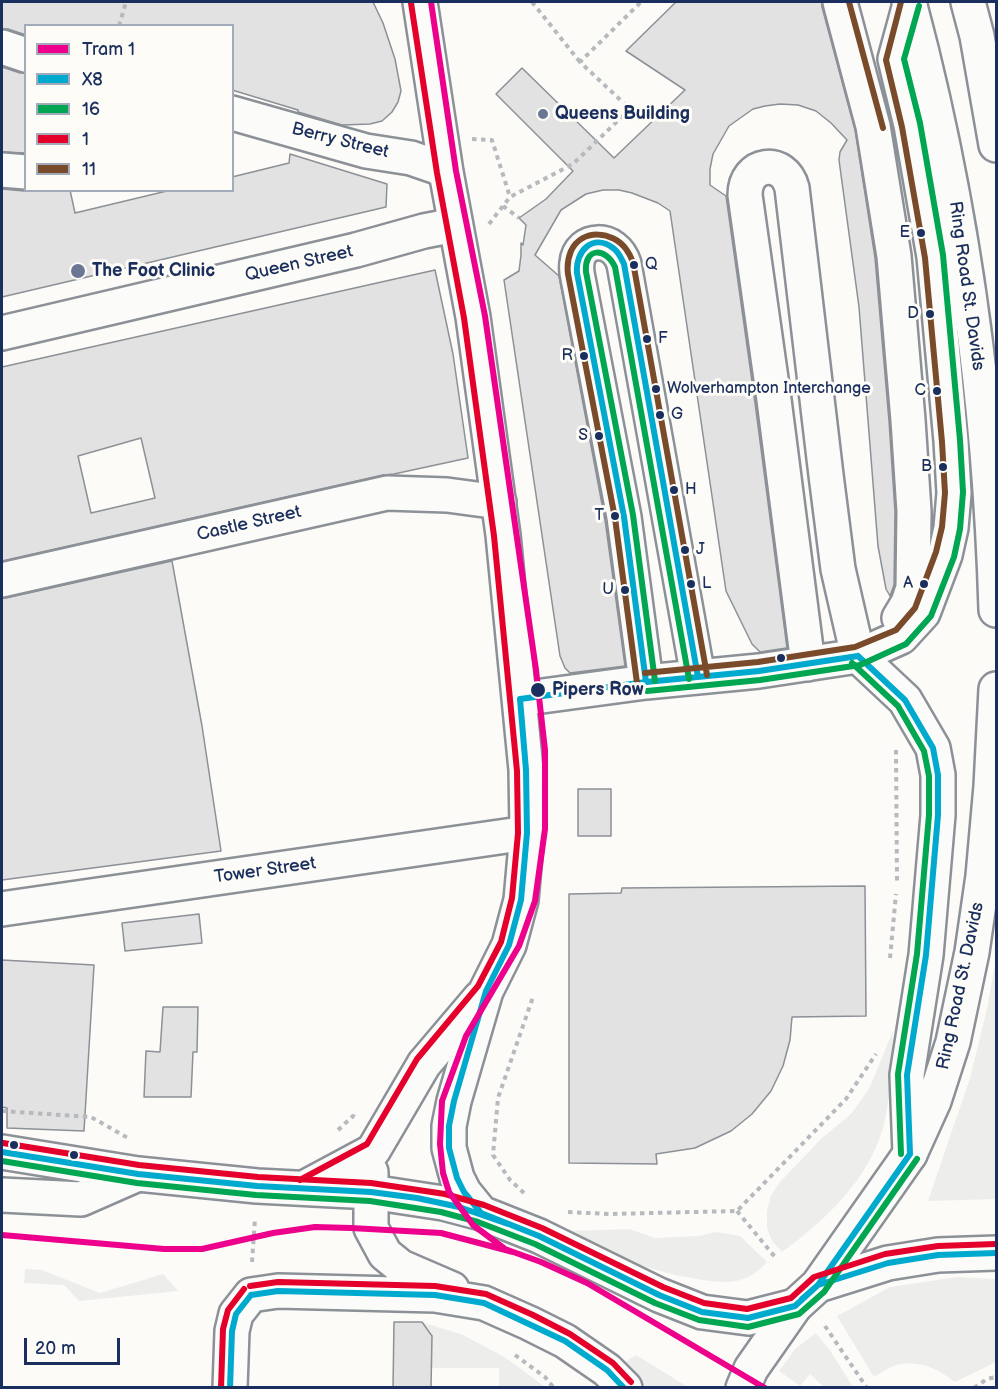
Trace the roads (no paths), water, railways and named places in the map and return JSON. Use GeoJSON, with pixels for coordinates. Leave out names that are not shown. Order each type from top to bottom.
{"type":"FeatureCollection","features":[{"type":"Feature","properties":{"kind":"main road"},"geometry":{"type":"LineString","coordinates":[[420,2],[444,156],[473,317],[499,502],[526,770],[527,832],[521,900],[509,945],[486,991],[449,1126],[449,1148],[457,1178],[464,1192],[481,1213]]}},
{"type":"Feature","properties":{"kind":"main road"},"geometry":{"type":"LineString","coordinates":[[840,2],[873,126],[894,256],[914,511],[913,588],[908,603],[896,621],[858,656]]}},
{"type":"Feature","properties":{"kind":"main road"},"geometry":{"type":"LineString","coordinates":[[968,2],[996,145]]}},
{"type":"Feature","properties":{"kind":"main road"},"geometry":{"type":"LineString","coordinates":[[520,699],[646,682],[759,672],[858,656],[901,637],[923,613],[945,555],[951,528],[954,493],[934,257],[911,125],[895,59],[910,3]]}},
{"type":"Feature","properties":{"kind":"main road","name":"Ring Road St. Davids"},"geometry":{"type":"LineString","coordinates":[[910,3],[939,123],[974,332],[986,436],[995,554],[996,610]]}},
{"type":"Feature","properties":{"kind":"main road"},"geometry":{"type":"LineString","coordinates":[[976,36],[996,92]]}},
{"type":"Feature","properties":{"kind":"main road"},"geometry":{"type":"LineString","coordinates":[[2,47],[24,53]]}},
{"type":"Feature","properties":{"kind":"main road","name":"Berry Street"},"geometry":{"type":"LineString","coordinates":[[234,114],[366,151],[411,158],[437,167],[444,156]]}},
{"type":"Feature","properties":{"kind":"main road"},"geometry":{"type":"LineString","coordinates":[[808,664],[745,195],[745,187],[751,174],[765,168],[780,170],[790,181],[792,189],[838,569],[858,656],[905,700],[933,748],[938,775],[938,815],[926,955],[907,1075],[910,1154]]}},
{"type":"Feature","properties":{"kind":"main road"},"geometry":{"type":"LineString","coordinates":[[2,170],[24,172]]}},
{"type":"Feature","properties":{"kind":"main road","name":"Queen Street"},"geometry":{"type":"LineString","coordinates":[[2,333],[356,250],[424,231],[457,231]]}},
{"type":"Feature","properties":{"kind":"main road"},"geometry":{"type":"LineString","coordinates":[[646,682],[624,517],[577,273],[579,256],[583,250],[597,243],[604,243],[617,250],[624,264],[698,677]]}},
{"type":"Feature","properties":{"kind":"main road","name":"Castle Street"},"geometry":{"type":"LineString","coordinates":[[2,580],[387,493],[447,495],[499,502]]}},
{"type":"Feature","properties":{"kind":"main road","name":"Ring Road St. Davids"},"geometry":{"type":"LineString","coordinates":[[743,1388],[751,1369],[910,1154],[934,1101],[952,1042],[972,952],[983,876],[996,689]]}},
{"type":"Feature","properties":{"kind":"main road","name":"Tower Street"},"geometry":{"type":"LineString","coordinates":[[2,909],[527,832]]}},
{"type":"Feature","properties":{"kind":"main road"},"geometry":{"type":"LineString","coordinates":[[486,991],[424,1064],[372,1151],[371,1228],[385,1254],[401,1267],[565,1341],[607,1370],[625,1388]]}},
{"type":"Feature","properties":{"kind":"main road"},"geometry":{"type":"LineString","coordinates":[[304,1188],[372,1151]]}},
{"type":"Feature","properties":{"kind":"main road"},"geometry":{"type":"LineString","coordinates":[[2,1152],[138,1174],[257,1186],[370,1192],[443,1203],[481,1213],[538,1236],[659,1295],[702,1312],[748,1318],[888,1263],[938,1255],[996,1253]]}},
{"type":"Feature","properties":{"kind":"main road"},"geometry":{"type":"LineString","coordinates":[[2,1195],[81,1199],[138,1174]]}},
{"type":"Feature","properties":{"kind":"main road"},"geometry":{"type":"LineString","coordinates":[[230,1388],[232,1331],[236,1314],[251,1295],[278,1291],[435,1295],[484,1303]]}},
{"type":"Feature","properties":{"kind":"tram line","name":"1"},"geometry":{"type":"LineString","coordinates":[[431,2],[456,171],[485,316],[536,670],[545,750],[545,829],[535,901],[519,946],[466,1036],[442,1101],[440,1144],[443,1173],[449,1192],[473,1225],[505,1249],[587,1283],[765,1388]]}},
{"type":"Feature","properties":{"kind":"tram line","name":"1"},"geometry":{"type":"LineString","coordinates":[[2,1235],[164,1249],[202,1249],[273,1233],[315,1227],[351,1228],[441,1233],[513,1252]]}},
{"type":"Feature","properties":{"kind":"place","name":"Queens Building"},"geometry":{"type":"Point","coordinates":[543,114]}},
{"type":"Feature","properties":{"kind":"place","name":"E"},"geometry":{"type":"Point","coordinates":[921,233]}},
{"type":"Feature","properties":{"kind":"place","name":"Q"},"geometry":{"type":"Point","coordinates":[634,265]}},
{"type":"Feature","properties":{"kind":"place","name":"The Foot Clinic"},"geometry":{"type":"Point","coordinates":[78,271]}},
{"type":"Feature","properties":{"kind":"place","name":"D"},"geometry":{"type":"Point","coordinates":[930,314]}},
{"type":"Feature","properties":{"kind":"place","name":"F"},"geometry":{"type":"Point","coordinates":[647,339]}},
{"type":"Feature","properties":{"kind":"place","name":"R"},"geometry":{"type":"Point","coordinates":[584,356]}},
{"type":"Feature","properties":{"kind":"place","name":"Wolverhampton Interchange"},"geometry":{"type":"Point","coordinates":[656,389]}},
{"type":"Feature","properties":{"kind":"place","name":"C"},"geometry":{"type":"Point","coordinates":[937,391]}},
{"type":"Feature","properties":{"kind":"place","name":"G"},"geometry":{"type":"Point","coordinates":[660,415]}},
{"type":"Feature","properties":{"kind":"place","name":"S"},"geometry":{"type":"Point","coordinates":[599,436]}},
{"type":"Feature","properties":{"kind":"place","name":"B"},"geometry":{"type":"Point","coordinates":[943,467]}},
{"type":"Feature","properties":{"kind":"place","name":"H"},"geometry":{"type":"Point","coordinates":[674,490]}},
{"type":"Feature","properties":{"kind":"place","name":"T"},"geometry":{"type":"Point","coordinates":[615,516]}},
{"type":"Feature","properties":{"kind":"place","name":"J"},"geometry":{"type":"Point","coordinates":[685,550]}},
{"type":"Feature","properties":{"kind":"place","name":"L"},"geometry":{"type":"Point","coordinates":[691,584]}},
{"type":"Feature","properties":{"kind":"place","name":"A"},"geometry":{"type":"Point","coordinates":[924,584]}},
{"type":"Feature","properties":{"kind":"place","name":"U"},"geometry":{"type":"Point","coordinates":[625,590]}},
{"type":"Feature","properties":{"kind":"place","name":"Pipers Row"},"geometry":{"type":"Point","coordinates":[538,690]}}]}
